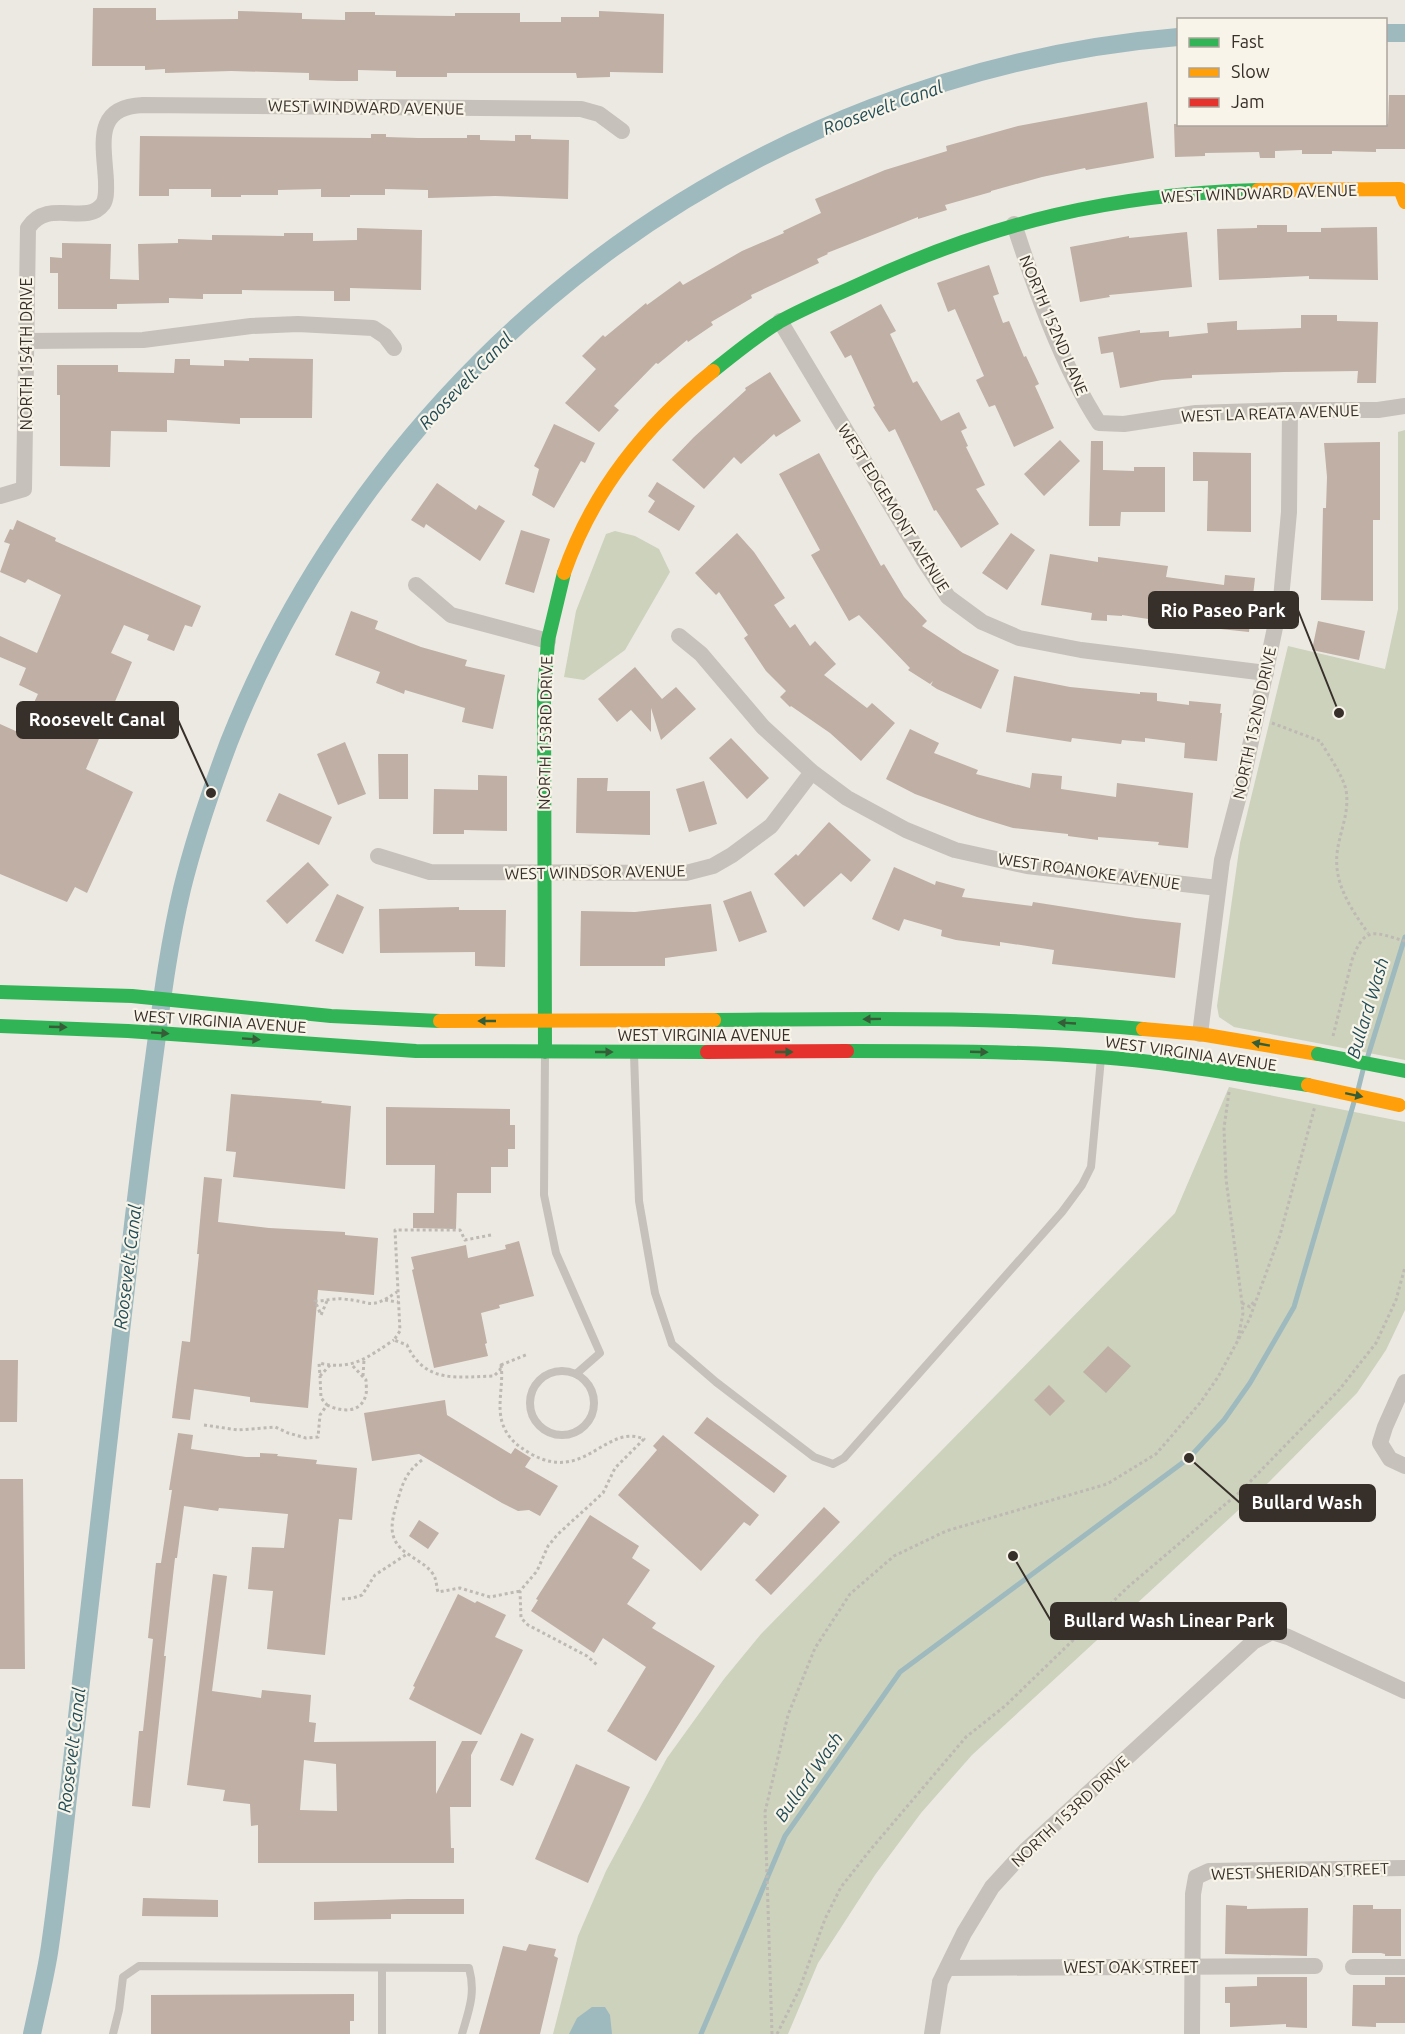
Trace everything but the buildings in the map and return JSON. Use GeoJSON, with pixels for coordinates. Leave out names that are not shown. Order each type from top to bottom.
{"type":"FeatureCollection","features":[{"type":"Feature","properties":{"kind":"main road","name":"WEST WINDWARD AVENUE"},"geometry":{"type":"LineString","coordinates":[[780,321],[946,246],[1014,224],[1117,201],[1186,193],[1380,188],[1402,196]]}},
{"type":"Feature","properties":{"kind":"main road","name":"NORTH 153RD DRIVE"},"geometry":{"type":"LineString","coordinates":[[545,1052],[544,694],[548,641],[563,575],[582,528],[606,484],[642,439],[685,395],[722,363],[780,321]]}},
{"type":"Feature","properties":{"kind":"main road","name":"WEST VIRGINIA AVENUE"},"geometry":{"type":"LineString","coordinates":[[0,992],[132,996],[391,1020],[545,1022],[939,1018],[1075,1023],[1200,1034],[1405,1071]]}},
{"type":"Feature","properties":{"kind":"main road","name":"WEST VIRGINIA AVENUE"},"geometry":{"type":"LineString","coordinates":[[0,1026],[128,1030],[380,1049],[545,1052],[935,1051],[1101,1057],[1308,1085],[1402,1106]]}},
{"type":"Feature","properties":{"kind":"street","name":"WEST WINDWARD AVENUE"},"geometry":{"type":"LineString","coordinates":[[32,220],[42,214],[54,212],[85,213],[96,209],[104,202],[106,192],[104,131],[108,119],[126,105],[580,109],[598,114],[622,132]]}},
{"type":"Feature","properties":{"kind":"street","name":"NORTH 154TH DRIVE"},"geometry":{"type":"LineString","coordinates":[[0,496],[24,489],[27,340],[26,236],[32,220]]}},
{"type":"Feature","properties":{"kind":"street","name":"NORTH 152ND LANE"},"geometry":{"type":"LineString","coordinates":[[1014,224],[1048,319],[1087,404],[1099,423]]}},
{"type":"Feature","properties":{"kind":"street","name":"WEST EDGEMONT AVENUE"},"geometry":{"type":"LineString","coordinates":[[780,321],[948,597],[982,622],[1019,638],[1081,650],[1266,672]]}},
{"type":"Feature","properties":{"kind":"street"},"geometry":{"type":"LineString","coordinates":[[27,340],[143,340],[251,326],[321,325],[373,328],[385,336],[394,348]]}},
{"type":"Feature","properties":{"kind":"street","name":"WEST LA REATA AVENUE"},"geometry":{"type":"LineString","coordinates":[[1099,423],[1124,424],[1196,413],[1378,410],[1405,406]]}},
{"type":"Feature","properties":{"kind":"street","name":"NORTH 152ND DRIVE"},"geometry":{"type":"LineString","coordinates":[[1200,1034],[1222,860],[1242,784],[1282,589],[1288,512],[1290,410]]}},
{"type":"Feature","properties":{"kind":"street"},"geometry":{"type":"LineString","coordinates":[[416,585],[451,615],[548,641]]}},
{"type":"Feature","properties":{"kind":"street","name":"WEST ROANOKE AVENUE"},"geometry":{"type":"LineString","coordinates":[[679,636],[702,654],[763,728],[812,772],[847,798],[896,825],[955,849],[1027,866],[1218,888]]}},
{"type":"Feature","properties":{"kind":"street","name":"WEST WINDSOR AVENUE"},"geometry":{"type":"LineString","coordinates":[[378,855],[430,872],[686,873],[713,866],[771,826],[812,772]]}},
{"type":"Feature","properties":{"kind":"street"},"geometry":{"type":"LineString","coordinates":[[1405,1382],[1380,1443],[1390,1459],[1405,1466]]}},
{"type":"Feature","properties":{"kind":"street","name":"NORTH 153RD DRIVE"},"geometry":{"type":"LineString","coordinates":[[932,2034],[940,1982],[964,1933],[992,1887],[1024,1851],[1253,1642],[1272,1632],[1288,1637],[1405,1691]]}},
{"type":"Feature","properties":{"kind":"street","name":"WEST SHERIDAN STREET"},"geometry":{"type":"LineString","coordinates":[[1192,1966],[1192,1894],[1196,1877],[1209,1871],[1405,1868]]}},
{"type":"Feature","properties":{"kind":"street"},"geometry":{"type":"LineString","coordinates":[[1192,1966],[1192,2034]]}},
{"type":"Feature","properties":{"kind":"street","name":"WEST OAK STREET"},"geometry":{"type":"LineString","coordinates":[[946,1968],[1315,1966]]}},
{"type":"Feature","properties":{"kind":"street"},"geometry":{"type":"LineString","coordinates":[[1353,1967],[1405,1967]]}},
{"type":"Feature","properties":{"kind":"lane"},"geometry":{"type":"LineString","coordinates":[[545,1052],[544,1195],[556,1253],[600,1353],[576,1374]]}},
{"type":"Feature","properties":{"kind":"lane"},"geometry":{"type":"LineString","coordinates":[[634,1052],[639,1201],[655,1293],[672,1344],[716,1382],[814,1457],[833,1464],[844,1458],[1062,1212],[1082,1185],[1090,1167],[1101,1057]]}},
{"type":"Feature","properties":{"kind":"lane"},"geometry":{"type":"LineString","coordinates":[[555,1372],[576,1374],[585,1381],[594,1400],[589,1421],[572,1434],[552,1434],[535,1422],[530,1402],[532,1392],[544,1376],[555,1372]]}},
{"type":"Feature","properties":{"kind":"lane"},"geometry":{"type":"LineString","coordinates":[[113,2034],[123,1977],[139,1966],[469,1968],[473,1984],[462,2034]]}},
{"type":"Feature","properties":{"kind":"lane"},"geometry":{"type":"LineString","coordinates":[[382,1968],[382,2034]]}},
{"type":"Feature","properties":{"kind":"path"},"geometry":{"type":"LineString","coordinates":[[1256,720],[1276,724],[1320,741],[1331,760],[1346,790],[1345,823],[1337,853],[1338,880],[1352,910],[1368,933]]}},
{"type":"Feature","properties":{"kind":"path"},"geometry":{"type":"LineString","coordinates":[[1231,1074],[1224,1128],[1225,1159],[1243,1314],[1237,1343]]}},
{"type":"Feature","properties":{"kind":"path"},"geometry":{"type":"LineString","coordinates":[[351,1364],[366,1380],[366,1395],[357,1408],[346,1411],[337,1410],[327,1405],[321,1398],[319,1363],[351,1364],[364,1360],[394,1340],[400,1331],[395,1230],[460,1230],[465,1240],[491,1235]]}},
{"type":"Feature","properties":{"kind":"path"},"geometry":{"type":"LineString","coordinates":[[777,2034],[812,1956],[825,1919],[841,1887],[871,1849],[966,1737],[1005,1706],[1128,1587],[1241,1491],[1339,1390],[1376,1343],[1396,1300],[1405,1267]]}},
{"type":"Feature","properties":{"kind":"path"},"geometry":{"type":"LineString","coordinates":[[327,1301],[321,1315],[315,1301],[335,1298],[375,1304],[397,1292]]}},
{"type":"Feature","properties":{"kind":"path"},"geometry":{"type":"LineString","coordinates":[[772,2034],[765,1812],[788,1715],[814,1648],[850,1594],[894,1556],[946,1532],[1107,1484],[1156,1454],[1200,1403],[1237,1343],[1258,1297],[1250,1307],[1242,1303]]}},
{"type":"Feature","properties":{"kind":"path"},"geometry":{"type":"LineString","coordinates":[[385,1300],[398,1302]]}},
{"type":"Feature","properties":{"kind":"path"},"geometry":{"type":"LineString","coordinates":[[394,1340],[407,1345],[425,1369],[440,1375],[494,1376],[503,1381]]}},
{"type":"Feature","properties":{"kind":"path"},"geometry":{"type":"LineString","coordinates":[[501,1365],[528,1354]]}},
{"type":"Feature","properties":{"kind":"path"},"geometry":{"type":"LineString","coordinates":[[363,1376],[364,1360]]}},
{"type":"Feature","properties":{"kind":"path"},"geometry":{"type":"LineString","coordinates":[[320,1376],[330,1365]]}},
{"type":"Feature","properties":{"kind":"path"},"geometry":{"type":"LineString","coordinates":[[494,1376],[500,1370],[501,1365]]}},
{"type":"Feature","properties":{"kind":"path"},"geometry":{"type":"LineString","coordinates":[[422,1460],[414,1466],[403,1481],[392,1518],[394,1538],[407,1554],[427,1566],[434,1576],[438,1592],[460,1588],[490,1597],[520,1591],[537,1571],[548,1546],[603,1493],[615,1468],[644,1440],[638,1437],[623,1437],[575,1461],[557,1463],[543,1460],[514,1444],[502,1424],[501,1365]]}},
{"type":"Feature","properties":{"kind":"path"},"geometry":{"type":"LineString","coordinates":[[204,1425],[238,1430],[275,1427],[288,1434],[306,1438],[318,1437],[320,1415],[327,1405]]}},
{"type":"Feature","properties":{"kind":"path"},"geometry":{"type":"LineString","coordinates":[[342,1599],[362,1595],[375,1575],[407,1554]]}},
{"type":"Feature","properties":{"kind":"path"},"geometry":{"type":"LineString","coordinates":[[520,1591],[521,1618],[528,1625],[586,1656],[597,1665]]}},
{"type":"Feature","properties":{"kind":"path"},"geometry":{"type":"LineString","coordinates":[[773,2019],[776,2026],[785,2020]]}},
{"type":"Feature","properties":{"kind":"green space"},"geometry":{"type":"Polygon","coordinates":[[[1405,430],[1405,1060],[1234,1027],[1219,1017],[1217,1006],[1240,843],[1288,646],[1385,669],[1398,609],[1398,432],[1405,430]]]}},
{"type":"Feature","properties":{"kind":"green space"},"geometry":{"type":"Polygon","coordinates":[[[615,531],[635,536],[659,549],[670,572],[625,650],[584,680],[564,677],[576,611],[606,534],[615,531]]]}},
{"type":"Feature","properties":{"kind":"green space"},"geometry":{"type":"Polygon","coordinates":[[[1229,1087],[1405,1122],[1405,1310],[1386,1350],[1357,1393],[1269,1482],[972,1755],[921,1813],[875,1875],[818,1963],[788,2034],[553,2034],[578,1936],[606,1871],[667,1758],[724,1679],[761,1634],[1175,1213],[1229,1087]]]}},
{"type":"Feature","properties":{"kind":"water"},"geometry":{"type":"Polygon","coordinates":[[[592,2007],[605,2007],[610,2015],[612,2034],[569,2034],[577,2018],[592,2007]]]}},
{"type":"Feature","properties":{"kind":"waterway","name":"Roosevelt Canal"},"geometry":{"type":"LineString","coordinates":[[1387,33],[1405,33]]}},
{"type":"Feature","properties":{"kind":"waterway","name":"Roosevelt Canal"},"geometry":{"type":"LineString","coordinates":[[32,2034],[54,1917],[137,1194],[173,933],[192,852],[229,742],[260,672],[295,604],[336,538],[380,475],[429,416],[482,360],[538,307],[598,259],[662,214],[730,174],[800,138],[873,107],[947,82],[1023,61],[1100,46],[1177,37]]}},
{"type":"Feature","properties":{"kind":"waterway","name":"Bullard Wash"},"geometry":{"type":"LineString","coordinates":[[1367,1059],[1405,937]]}},
{"type":"Feature","properties":{"kind":"waterway","name":"Bullard Wash"},"geometry":{"type":"LineString","coordinates":[[1358,1090],[1363,1070]]}},
{"type":"Feature","properties":{"kind":"waterway","name":"Bullard Wash"},"geometry":{"type":"LineString","coordinates":[[701,2034],[785,1836],[900,1672],[1189,1458],[1224,1420],[1250,1383],[1294,1307],[1354,1102]]}},
{"type":"Feature","properties":{"kind":"traffic: fast"},"geometry":{"type":"LineString","coordinates":[[713,371],[745,345],[779,322],[911,262],[959,243],[1055,215],[1103,205],[1204,193],[1258,190]]}},
{"type":"Feature","properties":{"kind":"traffic: fast"},"geometry":{"type":"LineString","coordinates":[[545,1052],[544,695],[548,640],[564,573]]}},
{"type":"Feature","properties":{"kind":"traffic: fast"},"geometry":{"type":"LineString","coordinates":[[0,992],[132,996],[331,1016],[440,1021]]}},
{"type":"Feature","properties":{"kind":"traffic: fast"},"geometry":{"type":"LineString","coordinates":[[714,1020],[982,1020],[1143,1029]]}},
{"type":"Feature","properties":{"kind":"traffic: fast"},"geometry":{"type":"LineString","coordinates":[[0,1026],[128,1031],[416,1051],[707,1052]]}},
{"type":"Feature","properties":{"kind":"traffic: fast"},"geometry":{"type":"LineString","coordinates":[[847,1051],[1004,1052],[1099,1057],[1178,1065],[1308,1085]]}},
{"type":"Feature","properties":{"kind":"traffic: fast"},"geometry":{"type":"LineString","coordinates":[[1318,1054],[1405,1071]]}},
{"type":"Feature","properties":{"kind":"traffic: slow"},"geometry":{"type":"LineString","coordinates":[[1258,190],[1400,189],[1405,202]]}},
{"type":"Feature","properties":{"kind":"traffic: slow"},"geometry":{"type":"LineString","coordinates":[[564,573],[590,514],[624,462],[665,414],[713,371]]}},
{"type":"Feature","properties":{"kind":"traffic: slow"},"geometry":{"type":"LineString","coordinates":[[440,1021],[714,1020]]}},
{"type":"Feature","properties":{"kind":"traffic: slow"},"geometry":{"type":"LineString","coordinates":[[1143,1029],[1200,1034],[1318,1054]]}},
{"type":"Feature","properties":{"kind":"traffic: slow"},"geometry":{"type":"LineString","coordinates":[[1308,1085],[1399,1105]]}},
{"type":"Feature","properties":{"kind":"traffic: jam"},"geometry":{"type":"LineString","coordinates":[[707,1052],[847,1051]]}},
{"type":"Feature","properties":{"kind":"place","name":"Rio Paseo Park"},"geometry":{"type":"Point","coordinates":[1339,713]}},
{"type":"Feature","properties":{"kind":"place","name":"Roosevelt Canal"},"geometry":{"type":"Point","coordinates":[211,793]}},
{"type":"Feature","properties":{"kind":"place","name":"Bullard Wash"},"geometry":{"type":"Point","coordinates":[1189,1458]}},
{"type":"Feature","properties":{"kind":"place","name":"Bullard Wash Linear Park"},"geometry":{"type":"Point","coordinates":[1013,1556]}}]}
